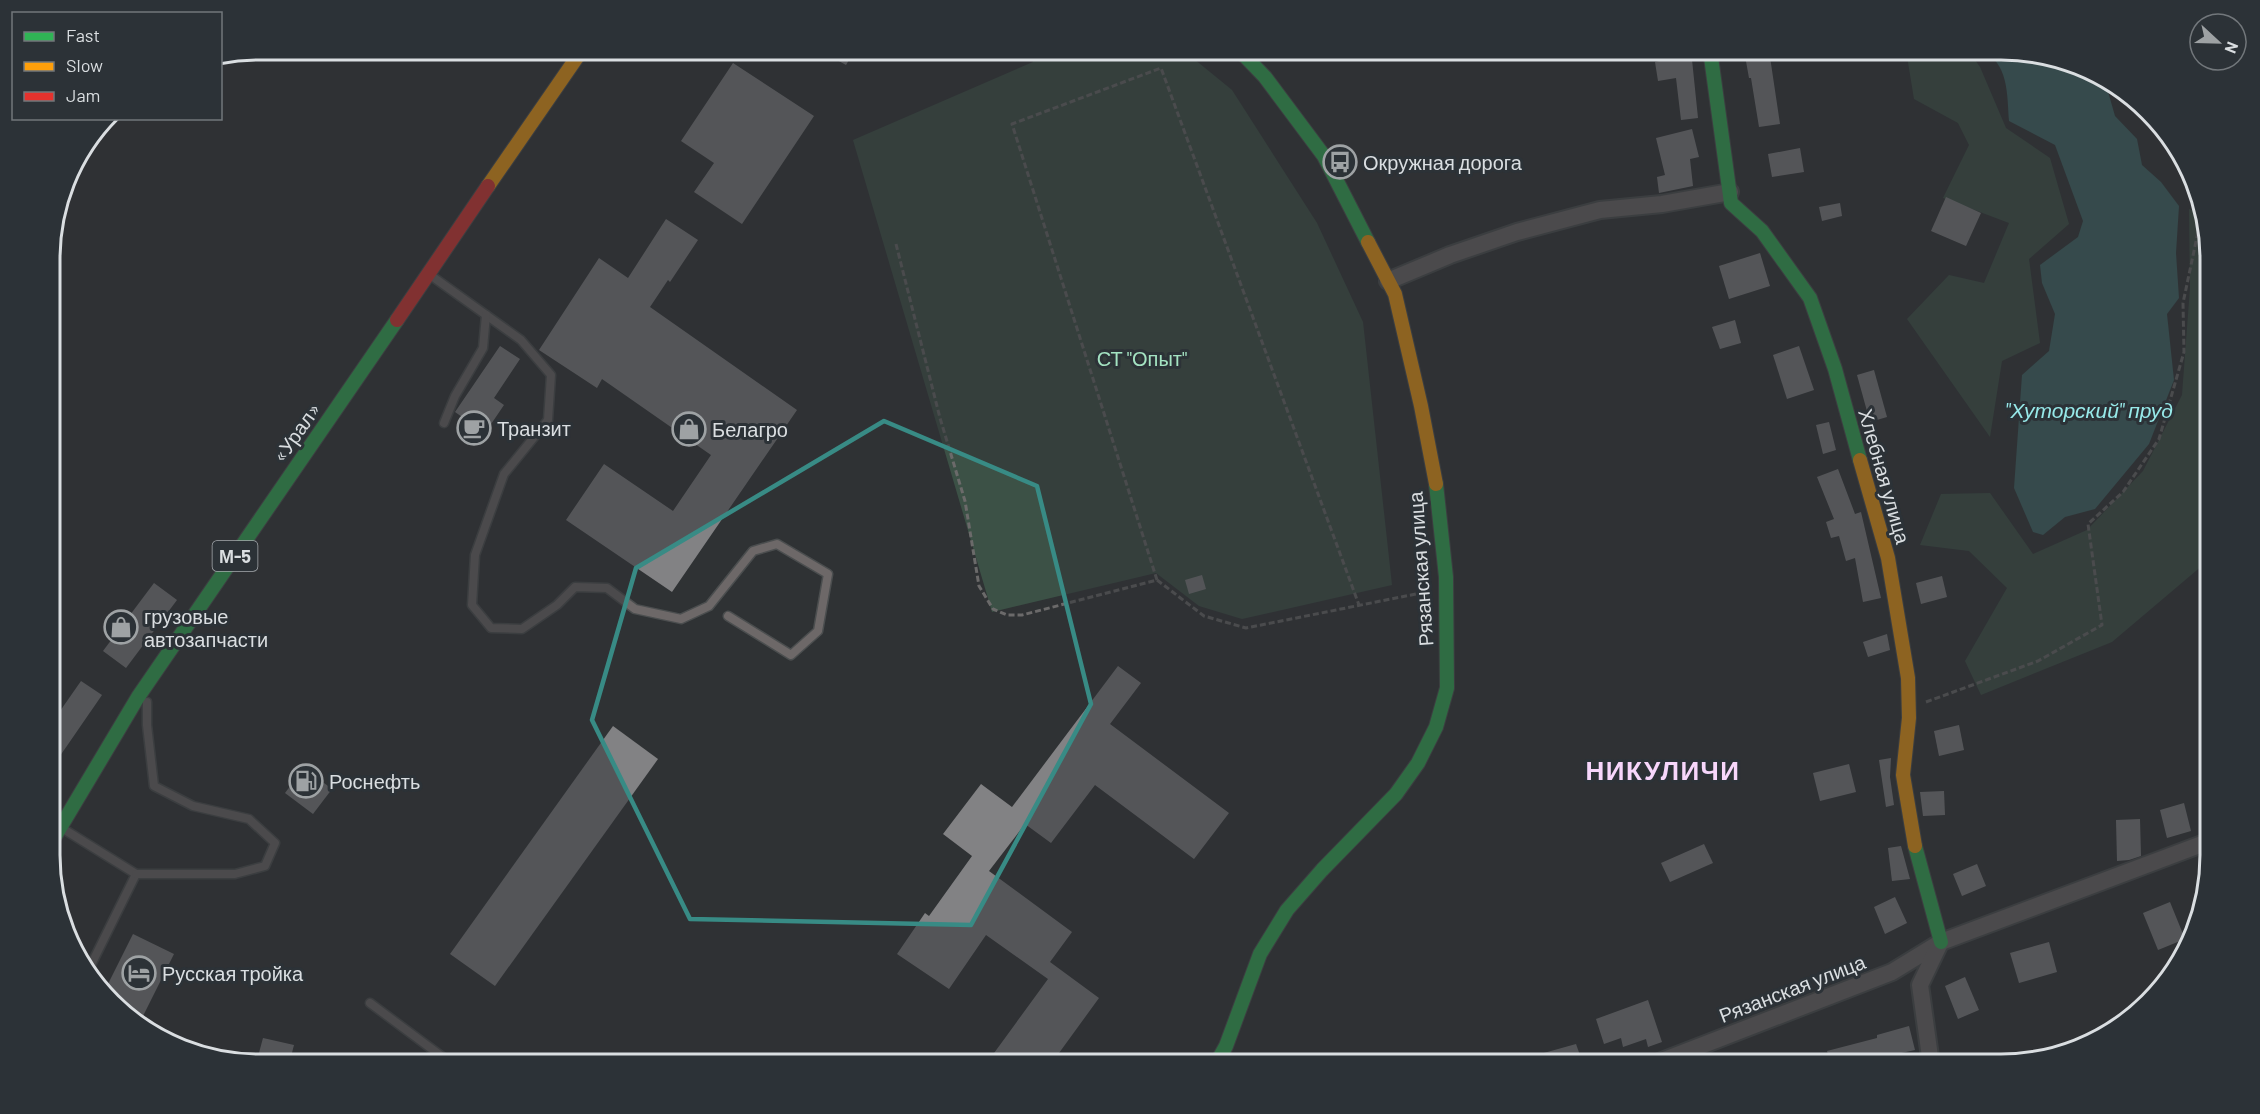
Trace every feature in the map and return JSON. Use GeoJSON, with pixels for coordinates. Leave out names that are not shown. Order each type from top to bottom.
{"type":"FeatureCollection","features":[{"type":"Feature","properties":{"kind":"main road","name":"«Урал»"},"geometry":{"type":"LineString","coordinates":[[61,827],[147,684],[575,60]]}},
{"type":"Feature","properties":{"kind":"main road","name":"Рязанская улица"},"geometry":{"type":"LineString","coordinates":[[1222,1054],[1260,954],[1287,910],[1322,870],[1396,794],[1418,763],[1436,727],[1447,688],[1446,588],[1437,489],[1421,406],[1396,300],[1324,156],[1265,77],[1249,60]]}},
{"type":"Feature","properties":{"kind":"main road","name":"Хлебная улица"},"geometry":{"type":"LineString","coordinates":[[1711,60],[1731,203],[1762,231],[1810,298],[1835,369],[1888,558],[1908,678],[1903,775],[1912,835],[1941,942]]}},
{"type":"Feature","properties":{"kind":"street"},"geometry":{"type":"LineString","coordinates":[[1388,281],[1450,255],[1527,229],[1600,210],[1662,204],[1730,192]]}},
{"type":"Feature","properties":{"kind":"street","name":"Рязанская улица"},"geometry":{"type":"LineString","coordinates":[[1680,1054],[1892,972],[1941,942],[2200,845]]}},
{"type":"Feature","properties":{"kind":"street"},"geometry":{"type":"LineString","coordinates":[[1930,1054],[1920,985],[1941,942]]}},
{"type":"Feature","properties":{"kind":"lane"},"geometry":{"type":"LineString","coordinates":[[429,274],[521,340],[551,375],[548,420],[504,474],[475,555],[472,604],[491,628],[522,629],[556,605],[575,587],[607,588],[635,609],[681,619],[709,606],[753,551],[777,544],[828,574],[818,632],[791,655],[728,616]]}},
{"type":"Feature","properties":{"kind":"lane"},"geometry":{"type":"LineString","coordinates":[[444,423],[455,396],[483,348],[486,315]]}},
{"type":"Feature","properties":{"kind":"lane"},"geometry":{"type":"LineString","coordinates":[[61,827],[136,874],[236,874],[265,866],[275,843],[249,819],[193,806],[154,786],[147,725],[147,684]]}},
{"type":"Feature","properties":{"kind":"lane"},"geometry":{"type":"LineString","coordinates":[[92,963],[136,874]]}},
{"type":"Feature","properties":{"kind":"lane"},"geometry":{"type":"LineString","coordinates":[[370,1003],[439,1054]]}},
{"type":"Feature","properties":{"kind":"path"},"geometry":{"type":"LineString","coordinates":[[1359,605],[1161,68],[1012,124],[1157,580],[1204,616],[1246,628],[1446,588]]}},
{"type":"Feature","properties":{"kind":"path"},"geometry":{"type":"LineString","coordinates":[[1908,708],[2038,661],[2102,625],[2088,524],[2123,492],[2159,439],[2184,352],[2183,303],[2198,232]]}},
{"type":"Feature","properties":{"kind":"path"},"geometry":{"type":"LineString","coordinates":[[896,244],[940,418],[965,501],[980,586],[993,609],[1007,615],[1022,615],[1157,580]]}},
{"type":"Feature","properties":{"kind":"highlighted area"},"geometry":{"type":"Polygon","coordinates":[[[884,421],[1037,486],[1091,704],[971,925],[690,919],[592,720],[636,568],[884,421]]]}},
{"type":"Feature","properties":{"kind":"green space","name":"СТ \"Опыт\""},"geometry":{"type":"Polygon","coordinates":[[[1032,60],[1195,60],[1232,90],[1317,223],[1363,322],[1392,585],[1242,619],[1199,606],[1156,573],[992,612],[853,140],[1033,62],[1032,60]]]}},
{"type":"Feature","properties":{"kind":"green space"},"geometry":{"type":"Polygon","coordinates":[[[1908,60],[1975,60],[2006,128],[2050,158],[2069,224],[2029,259],[2040,343],[2002,361],[1990,437],[1907,319],[1949,275],[1984,283],[2009,223],[1943,198],[1969,145],[1958,123],[1914,99],[1908,60]]]}},
{"type":"Feature","properties":{"kind":"green space"},"geometry":{"type":"Polygon","coordinates":[[[2189,209],[2194,211],[2200,259],[2200,567],[2112,642],[1981,695],[1965,661],[2007,588],[1969,551],[1920,545],[1941,494],[1990,493],[2033,554],[2087,530],[2143,471],[2182,395],[2190,288],[2189,209]]]}},
{"type":"Feature","properties":{"kind":"water","name":"\"Хуторский\" пруд"},"geometry":{"type":"Polygon","coordinates":[[[1994,60],[2027,62],[2053,67],[2089,81],[2108,92],[2115,116],[2137,139],[2142,165],[2161,182],[2179,206],[2176,253],[2179,298],[2167,314],[2174,380],[2149,444],[2095,509],[2065,517],[2043,535],[2033,532],[2014,488],[2022,375],[2049,351],[2055,314],[2042,283],[2040,265],[2078,237],[2083,221],[2055,145],[2009,121],[2005,80],[1994,60]]]}},
{"type":"Feature","properties":{"kind":"building"},"geometry":{"type":"Polygon","coordinates":[[[837,60],[849,60],[846,65],[837,60]]]}},
{"type":"Feature","properties":{"kind":"building"},"geometry":{"type":"Polygon","coordinates":[[[1692,60],[1698,118],[1681,120],[1676,78],[1658,81],[1655,62],[1692,60]]]}},
{"type":"Feature","properties":{"kind":"building"},"geometry":{"type":"Polygon","coordinates":[[[1746,60],[1770,60],[1780,124],[1759,127],[1751,78],[1749,78],[1746,60]]]}},
{"type":"Feature","properties":{"kind":"building"},"geometry":{"type":"Polygon","coordinates":[[[733,63],[814,116],[742,224],[694,192],[714,163],[681,141],[733,63]]]}},
{"type":"Feature","properties":{"kind":"building"},"geometry":{"type":"Polygon","coordinates":[[[1692,129],[1699,157],[1690,159],[1693,186],[1659,193],[1657,177],[1665,175],[1656,138],[1692,129]]]}},
{"type":"Feature","properties":{"kind":"building"},"geometry":{"type":"Polygon","coordinates":[[[1800,148],[1804,172],[1772,177],[1768,154],[1800,148]]]}},
{"type":"Feature","properties":{"kind":"building"},"geometry":{"type":"Polygon","coordinates":[[[1946,197],[1981,213],[1966,246],[1931,231],[1946,197]]]}},
{"type":"Feature","properties":{"kind":"building"},"geometry":{"type":"Polygon","coordinates":[[[1840,203],[1842,216],[1822,221],[1819,207],[1840,203]]]}},
{"type":"Feature","properties":{"kind":"building"},"geometry":{"type":"Polygon","coordinates":[[[666,219],[698,240],[650,307],[797,410],[672,592],[566,520],[604,464],[673,511],[711,455],[602,379],[597,388],[539,350],[599,258],[628,278],[666,219]]]}},
{"type":"Feature","properties":{"kind":"building"},"geometry":{"type":"Polygon","coordinates":[[[1760,253],[1770,286],[1729,299],[1719,266],[1760,253]]]}},
{"type":"Feature","properties":{"kind":"building"},"geometry":{"type":"Polygon","coordinates":[[[1735,320],[1741,343],[1720,349],[1712,327],[1735,320]]]}},
{"type":"Feature","properties":{"kind":"building"},"geometry":{"type":"Polygon","coordinates":[[[500,346],[520,359],[494,398],[504,405],[485,433],[455,412],[500,346]]]}},
{"type":"Feature","properties":{"kind":"building"},"geometry":{"type":"Polygon","coordinates":[[[1799,346],[1814,390],[1787,399],[1773,355],[1799,346]]]}},
{"type":"Feature","properties":{"kind":"building"},"geometry":{"type":"Polygon","coordinates":[[[1874,370],[1887,417],[1870,422],[1857,375],[1874,370]]]}},
{"type":"Feature","properties":{"kind":"building"},"geometry":{"type":"Polygon","coordinates":[[[1829,422],[1836,450],[1823,454],[1816,425],[1829,422]]]}},
{"type":"Feature","properties":{"kind":"building"},"geometry":{"type":"Polygon","coordinates":[[[1838,469],[1855,514],[1861,512],[1881,598],[1863,602],[1855,558],[1846,561],[1839,536],[1831,538],[1826,522],[1834,519],[1817,477],[1838,469]]]}},
{"type":"Feature","properties":{"kind":"building"},"geometry":{"type":"Polygon","coordinates":[[[1202,575],[1206,589],[1189,594],[1185,580],[1202,575]]]}},
{"type":"Feature","properties":{"kind":"building"},"geometry":{"type":"Polygon","coordinates":[[[1942,576],[1947,597],[1921,604],[1916,583],[1942,576]]]}},
{"type":"Feature","properties":{"kind":"building"},"geometry":{"type":"Polygon","coordinates":[[[154,583],[177,600],[126,668],[103,651],[154,583]]]}},
{"type":"Feature","properties":{"kind":"building"},"geometry":{"type":"Polygon","coordinates":[[[1887,634],[1890,650],[1868,657],[1863,642],[1887,634]]]}},
{"type":"Feature","properties":{"kind":"building"},"geometry":{"type":"Polygon","coordinates":[[[1118,666],[1141,683],[1110,724],[1229,813],[1194,859],[1095,785],[1051,843],[1025,824],[989,871],[1072,932],[1050,962],[1099,998],[1058,1054],[993,1054],[1048,979],[986,935],[949,989],[897,954],[925,913],[929,916],[972,856],[943,834],[981,784],[1012,807],[1118,666]]]}},
{"type":"Feature","properties":{"kind":"building"},"geometry":{"type":"Polygon","coordinates":[[[81,681],[102,695],[60,756],[60,711],[81,681]]]}},
{"type":"Feature","properties":{"kind":"building"},"geometry":{"type":"Polygon","coordinates":[[[1959,725],[1964,750],[1939,756],[1934,731],[1959,725]]]}},
{"type":"Feature","properties":{"kind":"building"},"geometry":{"type":"Polygon","coordinates":[[[613,726],[658,759],[495,986],[450,954],[613,726]]]}},
{"type":"Feature","properties":{"kind":"building"},"geometry":{"type":"Polygon","coordinates":[[[1891,758],[1890,777],[1894,805],[1886,807],[1879,760],[1891,758]]]}},
{"type":"Feature","properties":{"kind":"building"},"geometry":{"type":"Polygon","coordinates":[[[1849,764],[1856,792],[1820,801],[1813,773],[1849,764]]]}},
{"type":"Feature","properties":{"kind":"building"},"geometry":{"type":"Polygon","coordinates":[[[304,768],[332,789],[313,814],[285,793],[304,768]]]}},
{"type":"Feature","properties":{"kind":"building"},"geometry":{"type":"Polygon","coordinates":[[[1944,791],[1945,815],[1923,816],[1920,792],[1944,791]]]}},
{"type":"Feature","properties":{"kind":"building"},"geometry":{"type":"Polygon","coordinates":[[[2184,803],[2191,831],[2167,838],[2160,810],[2184,803]]]}},
{"type":"Feature","properties":{"kind":"building"},"geometry":{"type":"Polygon","coordinates":[[[2140,819],[2141,856],[2117,861],[2116,820],[2140,819]]]}},
{"type":"Feature","properties":{"kind":"building"},"geometry":{"type":"Polygon","coordinates":[[[1704,844],[1713,863],[1670,882],[1661,863],[1704,844]]]}},
{"type":"Feature","properties":{"kind":"building"},"geometry":{"type":"Polygon","coordinates":[[[1901,846],[1910,879],[1892,881],[1888,848],[1901,846]]]}},
{"type":"Feature","properties":{"kind":"building"},"geometry":{"type":"Polygon","coordinates":[[[1977,864],[1986,886],[1962,896],[1953,874],[1977,864]]]}},
{"type":"Feature","properties":{"kind":"building"},"geometry":{"type":"Polygon","coordinates":[[[1895,897],[1907,923],[1885,934],[1874,907],[1895,897]]]}},
{"type":"Feature","properties":{"kind":"building"},"geometry":{"type":"Polygon","coordinates":[[[2170,902],[2183,934],[2180,941],[2158,950],[2143,913],[2170,902]]]}},
{"type":"Feature","properties":{"kind":"building","name":"Русская тройка"},"geometry":{"type":"Polygon","coordinates":[[[133,934],[174,954],[143,1016],[108,984],[133,934]]]}},
{"type":"Feature","properties":{"kind":"building"},"geometry":{"type":"Polygon","coordinates":[[[2049,942],[2057,972],[2019,983],[2010,953],[2049,942]]]}},
{"type":"Feature","properties":{"kind":"building"},"geometry":{"type":"Polygon","coordinates":[[[1965,977],[1979,1010],[1958,1019],[1945,986],[1965,977]]]}},
{"type":"Feature","properties":{"kind":"building"},"geometry":{"type":"Polygon","coordinates":[[[1648,1000],[1662,1042],[1648,1047],[1646,1039],[1623,1047],[1621,1038],[1604,1044],[1596,1019],[1648,1000]]]}},
{"type":"Feature","properties":{"kind":"building"},"geometry":{"type":"Polygon","coordinates":[[[1909,1026],[1915,1050],[1897,1054],[1828,1054],[1827,1051],[1877,1038],[1877,1035],[1909,1026]]]}},
{"type":"Feature","properties":{"kind":"building"},"geometry":{"type":"Polygon","coordinates":[[[263,1038],[294,1045],[292,1054],[259,1054],[263,1038]]]}},
{"type":"Feature","properties":{"kind":"building"},"geometry":{"type":"Polygon","coordinates":[[[1576,1044],[1580,1054],[1540,1054],[1576,1044]]]}},
{"type":"Feature","properties":{"kind":"traffic: fast"},"geometry":{"type":"LineString","coordinates":[[1249,60],[1265,77],[1324,156],[1368,242]]}},
{"type":"Feature","properties":{"kind":"traffic: fast"},"geometry":{"type":"LineString","coordinates":[[1711,60],[1731,203],[1762,231],[1810,298],[1835,369],[1860,460]]}},
{"type":"Feature","properties":{"kind":"traffic: fast"},"geometry":{"type":"LineString","coordinates":[[60,828],[138,697],[397,320]]}},
{"type":"Feature","properties":{"kind":"traffic: fast"},"geometry":{"type":"LineString","coordinates":[[1222,1054],[1260,954],[1287,910],[1322,870],[1396,794],[1418,763],[1436,727],[1447,688],[1446,577],[1436,484]]}},
{"type":"Feature","properties":{"kind":"traffic: fast"},"geometry":{"type":"LineString","coordinates":[[1915,846],[1941,942]]}},
{"type":"Feature","properties":{"kind":"traffic: slow"},"geometry":{"type":"LineString","coordinates":[[488,186],[575,60]]}},
{"type":"Feature","properties":{"kind":"traffic: slow"},"geometry":{"type":"LineString","coordinates":[[1368,242],[1395,294],[1436,484]]}},
{"type":"Feature","properties":{"kind":"traffic: slow"},"geometry":{"type":"LineString","coordinates":[[1860,460],[1888,558],[1908,678],[1909,718],[1903,775],[1915,846]]}},
{"type":"Feature","properties":{"kind":"traffic: jam"},"geometry":{"type":"LineString","coordinates":[[397,320],[488,186]]}},
{"type":"Feature","properties":{"kind":"place","name":"Окружная дорога"},"geometry":{"type":"Point","coordinates":[1340,162]}},
{"type":"Feature","properties":{"kind":"place","name":"Транзит"},"geometry":{"type":"Point","coordinates":[474,428]}},
{"type":"Feature","properties":{"kind":"place","name":"Белагро"},"geometry":{"type":"Point","coordinates":[689,429]}},
{"type":"Feature","properties":{"kind":"place","name":"грузовые автозапчасти"},"geometry":{"type":"Point","coordinates":[121,627]}},
{"type":"Feature","properties":{"kind":"place","name":"Роснефть"},"geometry":{"type":"Point","coordinates":[306,781]}},
{"type":"Feature","properties":{"kind":"place","name":"Русская тройка"},"geometry":{"type":"Point","coordinates":[139,973]}},
{"type":"Feature","properties":{"kind":"district","name":"НИКУЛИЧИ"},"geometry":{"type":"Point","coordinates":[1663,769]}}]}
